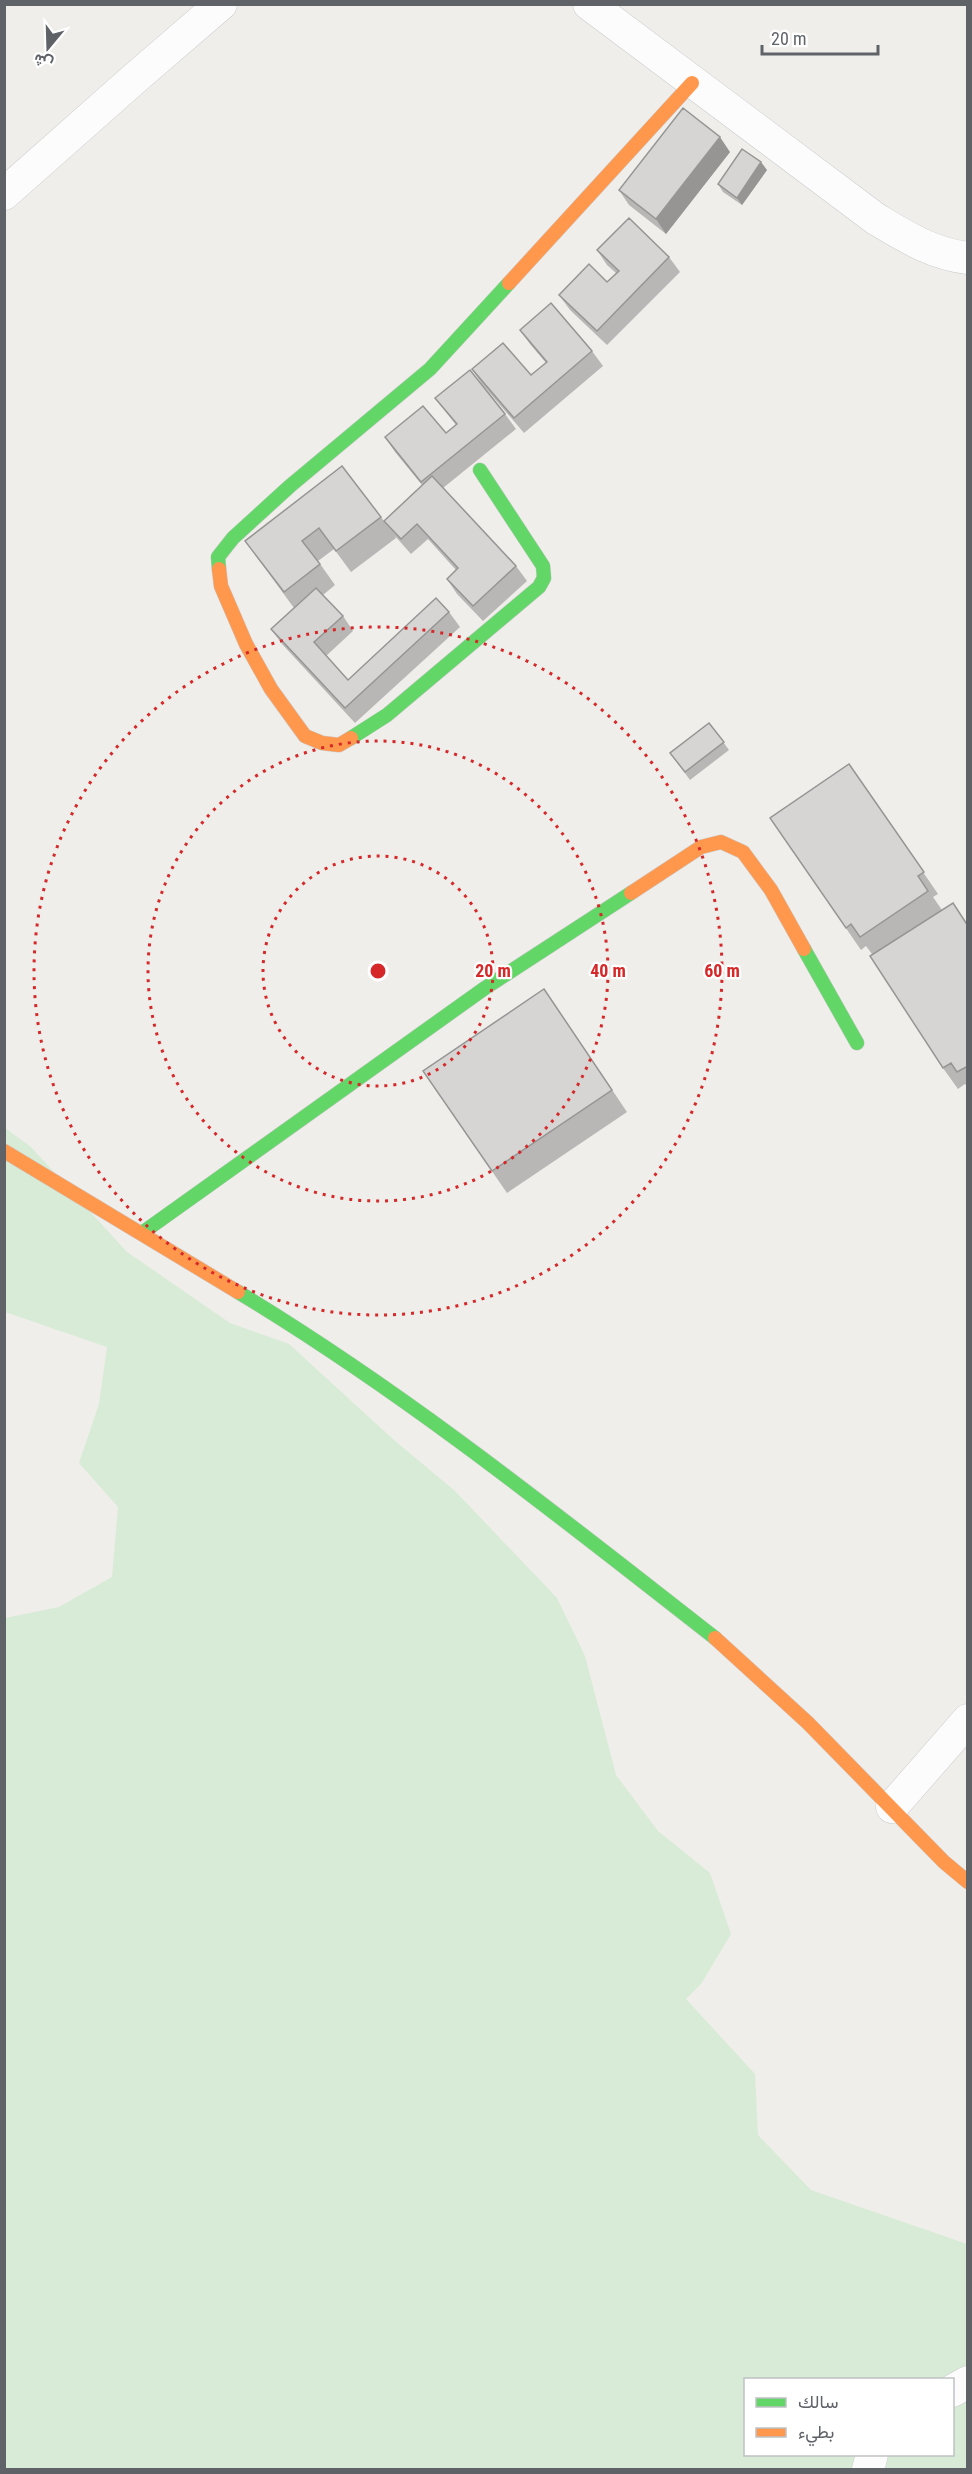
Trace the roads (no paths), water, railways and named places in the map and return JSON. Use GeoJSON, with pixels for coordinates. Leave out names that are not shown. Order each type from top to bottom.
{"type":"FeatureCollection","features":[{"type":"Feature","properties":{"kind":"street"},"geometry":{"type":"LineString","coordinates":[[4,194],[221,4]]}},
{"type":"Feature","properties":{"kind":"street"},"geometry":{"type":"LineString","coordinates":[[589,4],[876,219],[918,244],[951,256],[968,258]]}},
{"type":"Feature","properties":{"kind":"street"},"geometry":{"type":"LineString","coordinates":[[480,470],[543,566],[544,578],[539,587],[387,715],[339,745],[322,743],[305,736],[272,689],[246,644],[221,586],[218,558],[233,538],[290,486],[430,369],[692,82]]}},
{"type":"Feature","properties":{"kind":"street"},"geometry":{"type":"LineString","coordinates":[[142,1233],[485,988],[701,847],[721,842],[743,852],[771,890],[857,1043]]}},
{"type":"Feature","properties":{"kind":"street"},"geometry":{"type":"LineString","coordinates":[[4,1151],[301,1330],[484,1458],[721,1643],[808,1723],[944,1862],[968,1882]]}},
{"type":"Feature","properties":{"kind":"street"},"geometry":{"type":"LineString","coordinates":[[892,1807],[968,1720]]}},
{"type":"Feature","properties":{"kind":"street"},"geometry":{"type":"LineString","coordinates":[[954,2390],[968,2382]]}}]}
